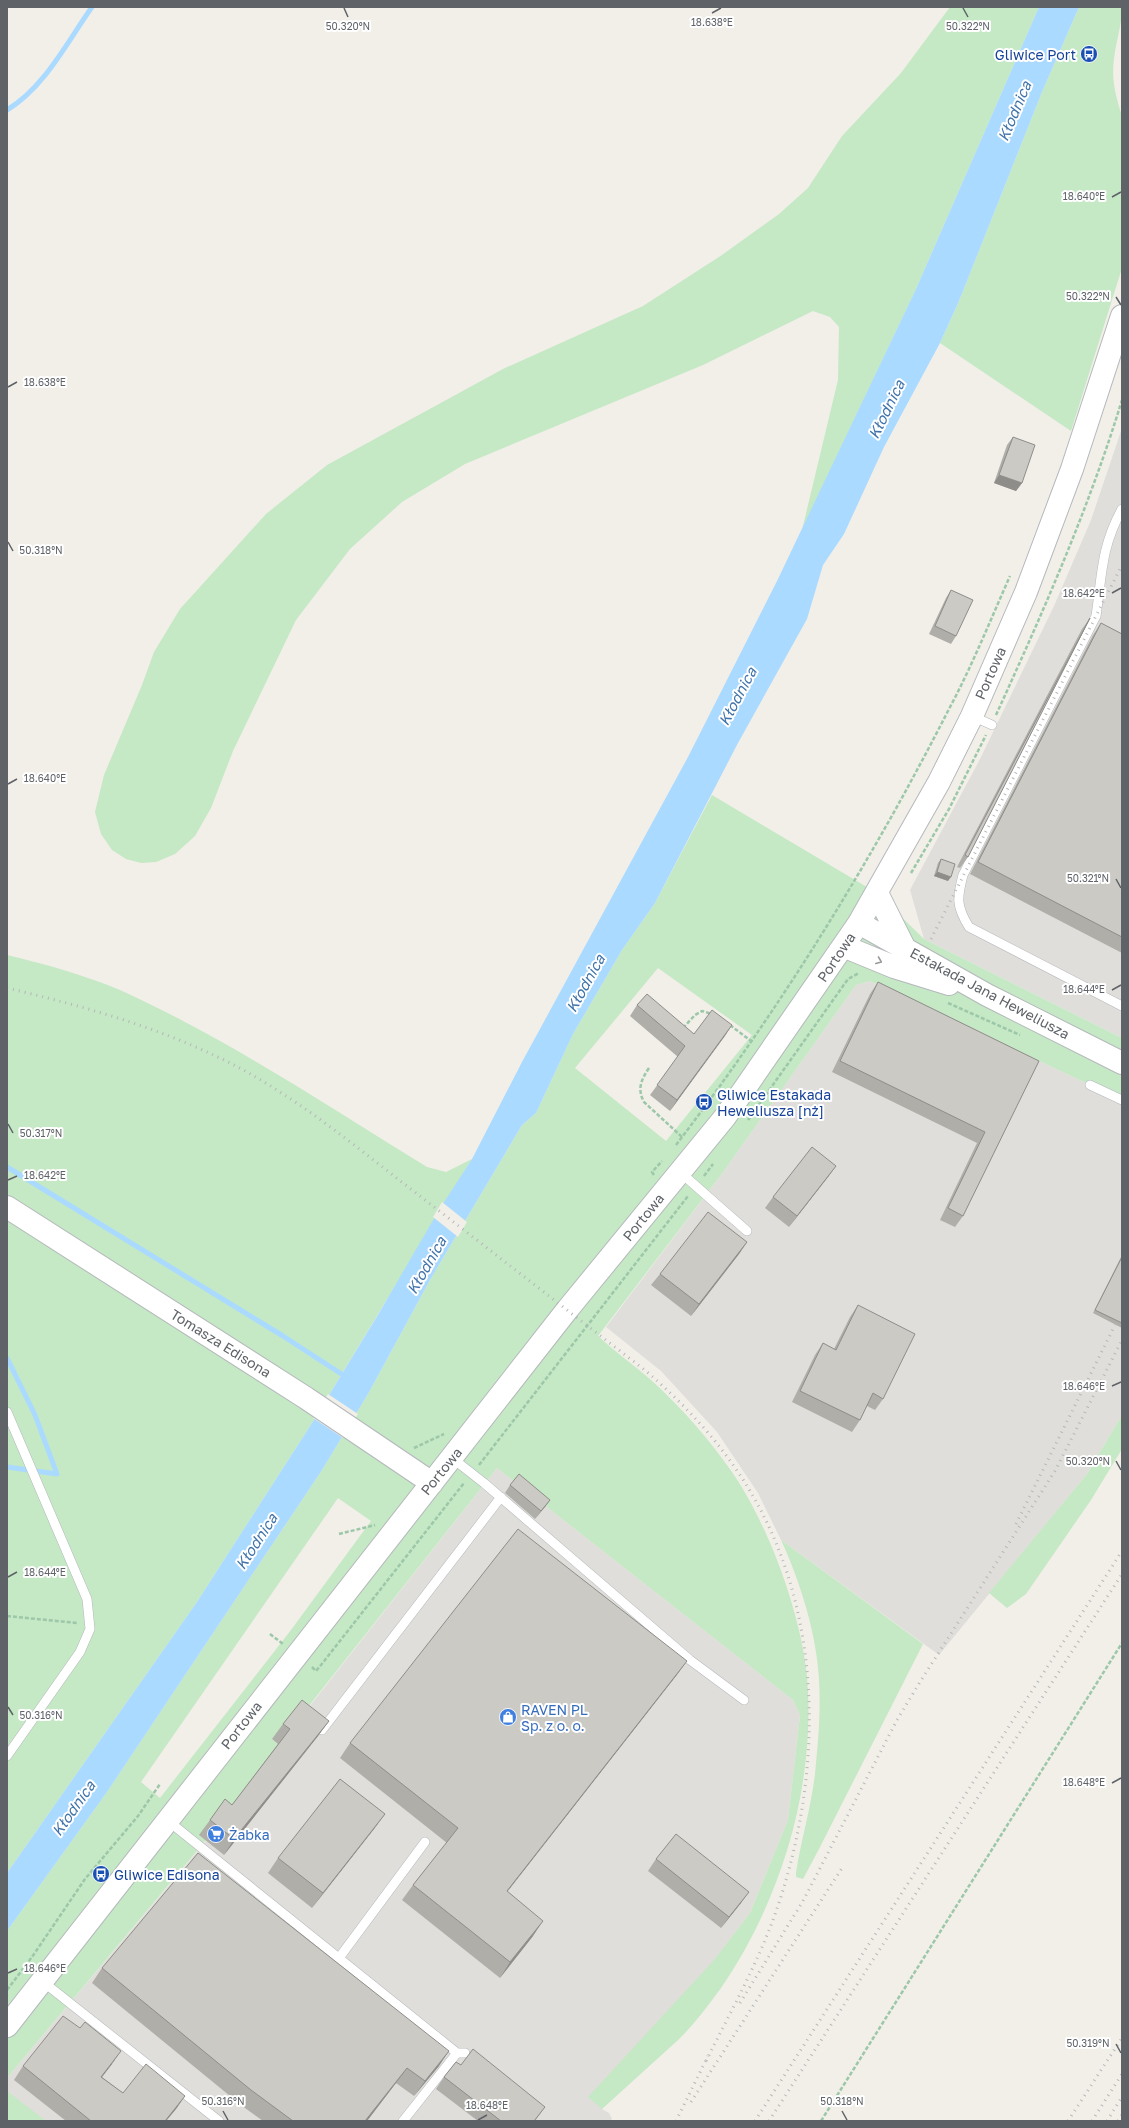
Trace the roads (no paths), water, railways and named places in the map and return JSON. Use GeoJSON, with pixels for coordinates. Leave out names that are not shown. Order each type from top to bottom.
{"type":"FeatureCollection","features":[{"type":"Feature","properties":{"kind":"street","name":"Portowa"},"geometry":{"type":"LineString","coordinates":[[7,2026],[567,1310],[665,1190],[673,1164],[698,1150],[730,1111],[859,923],[921,816],[972,716],[1026,592],[1113,357],[1121,323]]}},
{"type":"Feature","properties":{"kind":"street"},"geometry":{"type":"LineString","coordinates":[[877,893],[904,947]]}},
{"type":"Feature","properties":{"kind":"street","name":"Estakada Jana Heweliusza"},"geometry":{"type":"LineString","coordinates":[[859,923],[987,995],[1122,1063]]}},
{"type":"Feature","properties":{"kind":"street"},"geometry":{"type":"LineString","coordinates":[[843,946],[894,967],[987,995]]}},
{"type":"Feature","properties":{"kind":"street","name":"Tomasza Edisona"},"geometry":{"type":"LineString","coordinates":[[7,1207],[370,1439],[432,1483]]}},
{"type":"Feature","properties":{"kind":"lane"},"geometry":{"type":"LineString","coordinates":[[1122,509],[1105,549],[1100,575],[1096,616],[963,876],[958,897],[960,914],[968,927],[1122,1006]]}},
{"type":"Feature","properties":{"kind":"lane"},"geometry":{"type":"LineString","coordinates":[[972,716],[992,725]]}},
{"type":"Feature","properties":{"kind":"lane"},"geometry":{"type":"LineString","coordinates":[[1090,1085],[1122,1100]]}},
{"type":"Feature","properties":{"kind":"lane"},"geometry":{"type":"LineString","coordinates":[[673,1164],[695,1187],[747,1231]]}},
{"type":"Feature","properties":{"kind":"lane"},"geometry":{"type":"LineString","coordinates":[[7,1412],[87,1599],[90,1624],[90,1629],[80,1652],[7,1756]]}},
{"type":"Feature","properties":{"kind":"lane"},"geometry":{"type":"LineString","coordinates":[[452,1458],[501,1497],[690,1660],[744,1700]]}},
{"type":"Feature","properties":{"kind":"lane"},"geometry":{"type":"LineString","coordinates":[[322,1730],[501,1497]]}},
{"type":"Feature","properties":{"kind":"lane"},"geometry":{"type":"LineString","coordinates":[[167,1820],[339,1958],[461,2053],[403,2121]]}},
{"type":"Feature","properties":{"kind":"lane"},"geometry":{"type":"LineString","coordinates":[[339,1958],[425,1842]]}},
{"type":"Feature","properties":{"kind":"lane"},"geometry":{"type":"LineString","coordinates":[[42,1981],[219,2121]]}},
{"type":"Feature","properties":{"kind":"water","name":"Kłodnica"},"geometry":{"type":"Polygon","coordinates":[[[1039,7],[1079,7],[1042,92],[959,301],[940,343],[884,447],[844,534],[823,565],[807,619],[738,743],[655,903],[622,950],[573,1034],[536,1113],[522,1125],[430,1280],[368,1394],[322,1470],[107,1792],[7,1931],[7,1873],[197,1602],[312,1423],[379,1313],[439,1210],[472,1159],[522,1062],[688,757],[778,579],[916,289],[1039,7]]]}},
{"type":"Feature","properties":{"kind":"waterway"},"geometry":{"type":"LineString","coordinates":[[7,110],[21,100],[44,77],[92,7]]}},
{"type":"Feature","properties":{"kind":"waterway"},"geometry":{"type":"LineString","coordinates":[[7,1167],[283,1336],[346,1377]]}},
{"type":"Feature","properties":{"kind":"waterway"},"geometry":{"type":"LineString","coordinates":[[7,1358],[35,1415],[57,1474],[7,1467]]}},
{"type":"Feature","properties":{"kind":"railway"},"geometry":{"type":"LineString","coordinates":[[931,939],[1122,565]]}},
{"type":"Feature","properties":{"kind":"railway"},"geometry":{"type":"LineString","coordinates":[[7,988],[95,1011],[180,1040],[260,1079],[348,1140],[646,1371],[697,1420],[740,1475],[769,1526],[789,1580],[802,1636],[809,1693],[808,1751],[802,1809],[790,1865],[773,1920],[750,1974],[706,2061]]}},
{"type":"Feature","properties":{"kind":"railway"},"geometry":{"type":"LineString","coordinates":[[1016,1524],[1115,1325]]}},
{"type":"Feature","properties":{"kind":"railway"},"geometry":{"type":"LineString","coordinates":[[740,2003],[803,1901],[897,1720],[1055,1471],[1122,1340]]}},
{"type":"Feature","properties":{"kind":"railway"},"geometry":{"type":"LineString","coordinates":[[755,2121],[1122,1551]]}},
{"type":"Feature","properties":{"kind":"railway"},"geometry":{"type":"LineString","coordinates":[[769,2121],[1122,1574]]}},
{"type":"Feature","properties":{"kind":"railway"},"geometry":{"type":"LineString","coordinates":[[691,2102],[842,1868]]}},
{"type":"Feature","properties":{"kind":"railway"},"geometry":{"type":"LineString","coordinates":[[1068,2121],[1122,2038]]}},
{"type":"Feature","properties":{"kind":"railway"},"geometry":{"type":"LineString","coordinates":[[676,2121],[708,2056]]}},
{"type":"Feature","properties":{"kind":"railway"},"geometry":{"type":"LineString","coordinates":[[1092,2121],[1122,2074]]}},
{"type":"Feature","properties":{"kind":"railway"},"geometry":{"type":"LineString","coordinates":[[1107,2121],[1122,2097]]}},
{"type":"Feature","properties":{"kind":"railway"},"geometry":{"type":"LineString","coordinates":[[1118,2121],[1122,2115]]}},
{"type":"Feature","properties":{"kind":"place","name":"Gliwice Port"},"geometry":{"type":"Point","coordinates":[1089,54]}},
{"type":"Feature","properties":{"kind":"place","name":"Gliwice Estakada Heweliusza [nż]"},"geometry":{"type":"Point","coordinates":[704,1102]}},
{"type":"Feature","properties":{"kind":"place","name":"RAVEN PL Sp. z o. o."},"geometry":{"type":"Point","coordinates":[508,1717]}},
{"type":"Feature","properties":{"kind":"place","name":"Żabka"},"geometry":{"type":"Point","coordinates":[216,1834]}},
{"type":"Feature","properties":{"kind":"place","name":"Gliwice Edisona"},"geometry":{"type":"Point","coordinates":[101,1874]}}]}
